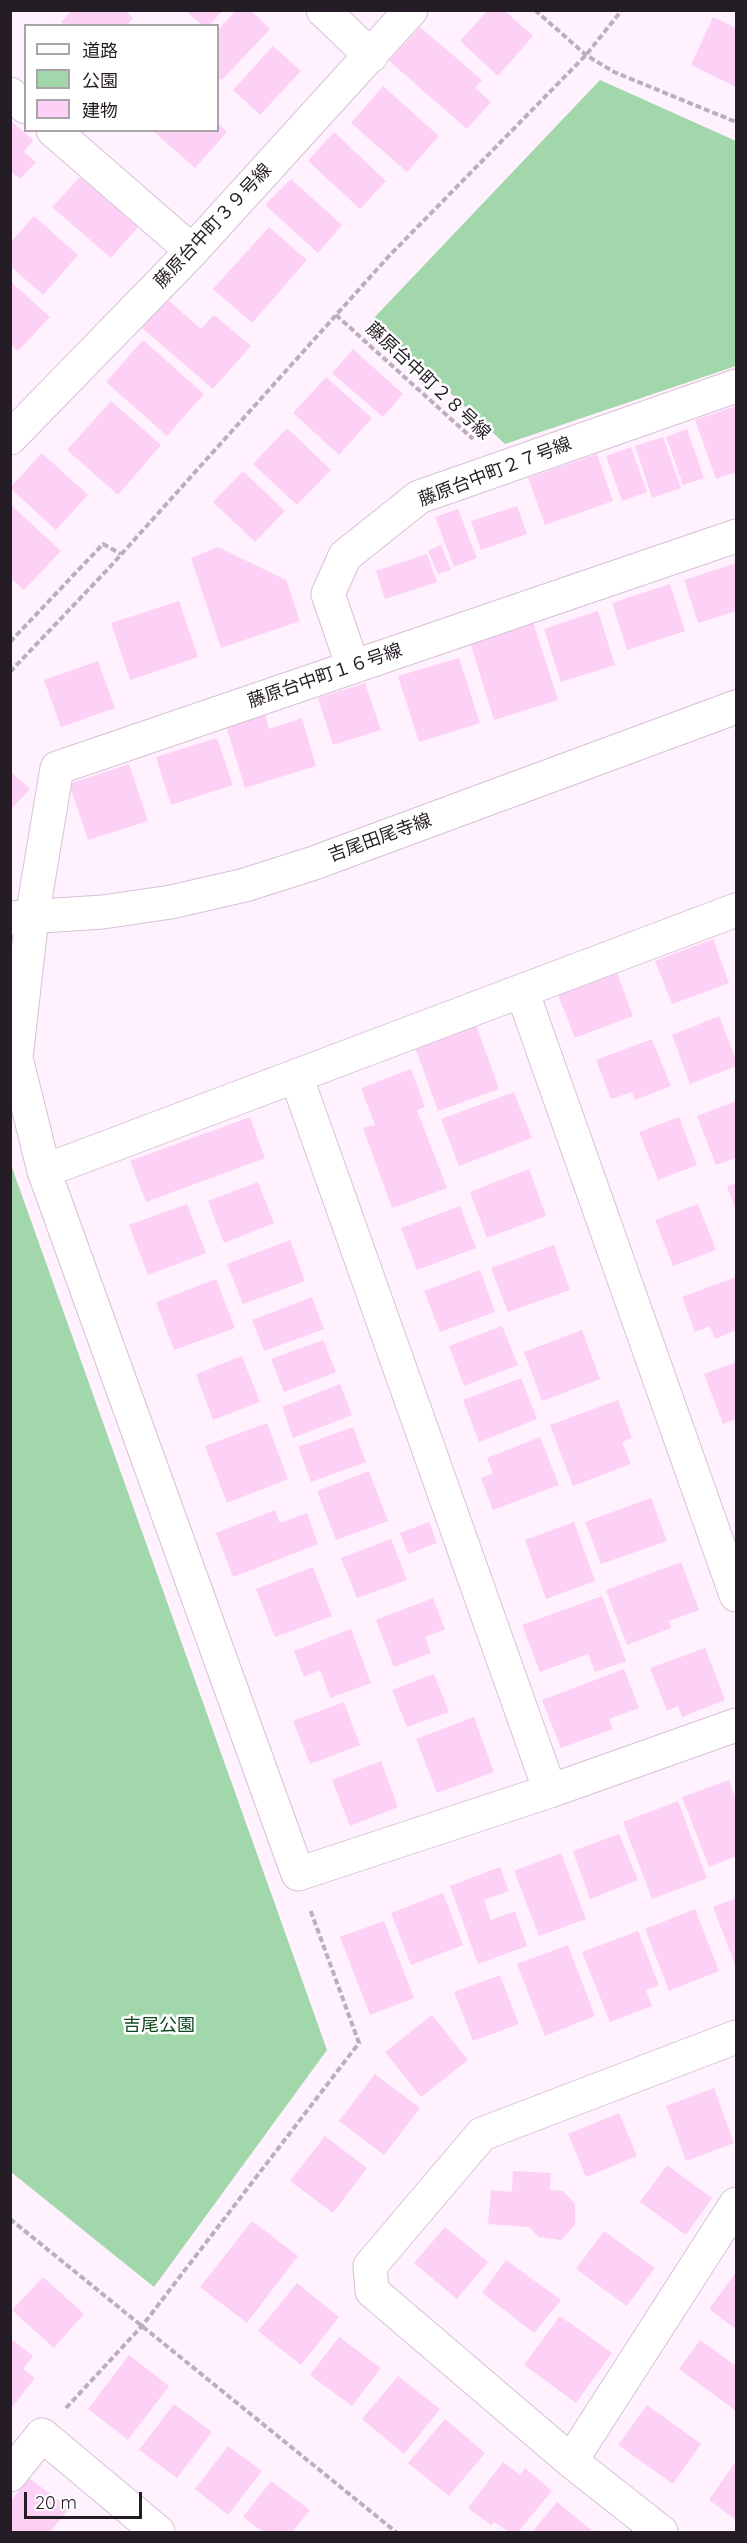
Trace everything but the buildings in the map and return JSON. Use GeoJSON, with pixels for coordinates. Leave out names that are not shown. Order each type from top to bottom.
{"type":"FeatureCollection","features":[{"type":"Feature","properties":{"kind":"street"},"geometry":{"type":"LineString","coordinates":[[322,10],[371,56]]}},
{"type":"Feature","properties":{"kind":"street","name":"藤原台中町３９号線"},"geometry":{"type":"LineString","coordinates":[[10,438],[192,250],[411,10]]}},
{"type":"Feature","properties":{"kind":"street"},"geometry":{"type":"LineString","coordinates":[[10,94],[24,105]]}},
{"type":"Feature","properties":{"kind":"street"},"geometry":{"type":"LineString","coordinates":[[55,132],[192,250]]}},
{"type":"Feature","properties":{"kind":"street","name":"藤原台中町２７号線"},"geometry":{"type":"LineString","coordinates":[[353,667],[328,594],[345,556],[419,497],[736,386]]}},
{"type":"Feature","properties":{"kind":"street","name":"藤原台中町１６号線"},"geometry":{"type":"LineString","coordinates":[[21,918],[57,768],[736,536]]}},
{"type":"Feature","properties":{"kind":"street","name":"吉尾田尾寺線"},"geometry":{"type":"LineString","coordinates":[[21,918],[103,912],[171,902],[244,885],[314,863],[736,707]]}},
{"type":"Feature","properties":{"kind":"street"},"geometry":{"type":"LineString","coordinates":[[44,1171],[736,910]]}},
{"type":"Feature","properties":{"kind":"street"},"geometry":{"type":"LineString","coordinates":[[21,918],[16,1058],[44,1171],[298,1874],[550,1791],[736,1725]]}},
{"type":"Feature","properties":{"kind":"street"},"geometry":{"type":"LineString","coordinates":[[522,991],[736,1595]]}},
{"type":"Feature","properties":{"kind":"street"},"geometry":{"type":"LineString","coordinates":[[296,1076],[550,1791]]}},
{"type":"Feature","properties":{"kind":"street"},"geometry":{"type":"LineString","coordinates":[[661,2532],[571,2461],[372,2291],[370,2266],[482,2134],[736,2037]]}},
{"type":"Feature","properties":{"kind":"street"},"geometry":{"type":"LineString","coordinates":[[571,2461],[736,2204]]}},
{"type":"Feature","properties":{"kind":"street"},"geometry":{"type":"LineString","coordinates":[[10,2475],[42,2435],[158,2532]]}},
{"type":"Feature","properties":{"kind":"path"},"geometry":{"type":"LineString","coordinates":[[534,10],[586,55],[614,72],[736,122]]}},
{"type":"Feature","properties":{"kind":"path"},"geometry":{"type":"LineString","coordinates":[[10,672],[122,554],[389,256],[586,55],[622,10]]}},
{"type":"Feature","properties":{"kind":"path","name":"藤原台中町２８号線"},"geometry":{"type":"LineString","coordinates":[[336,315],[462,427],[500,468]]}},
{"type":"Feature","properties":{"kind":"path"},"geometry":{"type":"LineString","coordinates":[[10,642],[103,544],[122,554]]}},
{"type":"Feature","properties":{"kind":"path"},"geometry":{"type":"LineString","coordinates":[[42,2435],[142,2326],[359,2043],[298,1874]]}},
{"type":"Feature","properties":{"kind":"path"},"geometry":{"type":"LineString","coordinates":[[10,2219],[396,2532]]}},
{"type":"Feature","properties":{"kind":"green space"},"geometry":{"type":"Polygon","coordinates":[[[600,80],[736,141],[736,366],[505,444],[372,320],[600,80]]]}},
{"type":"Feature","properties":{"kind":"green space","name":"吉尾公園"},"geometry":{"type":"Polygon","coordinates":[[[10,1162],[327,2050],[154,2287],[11,2172],[10,1162]]]}}]}
